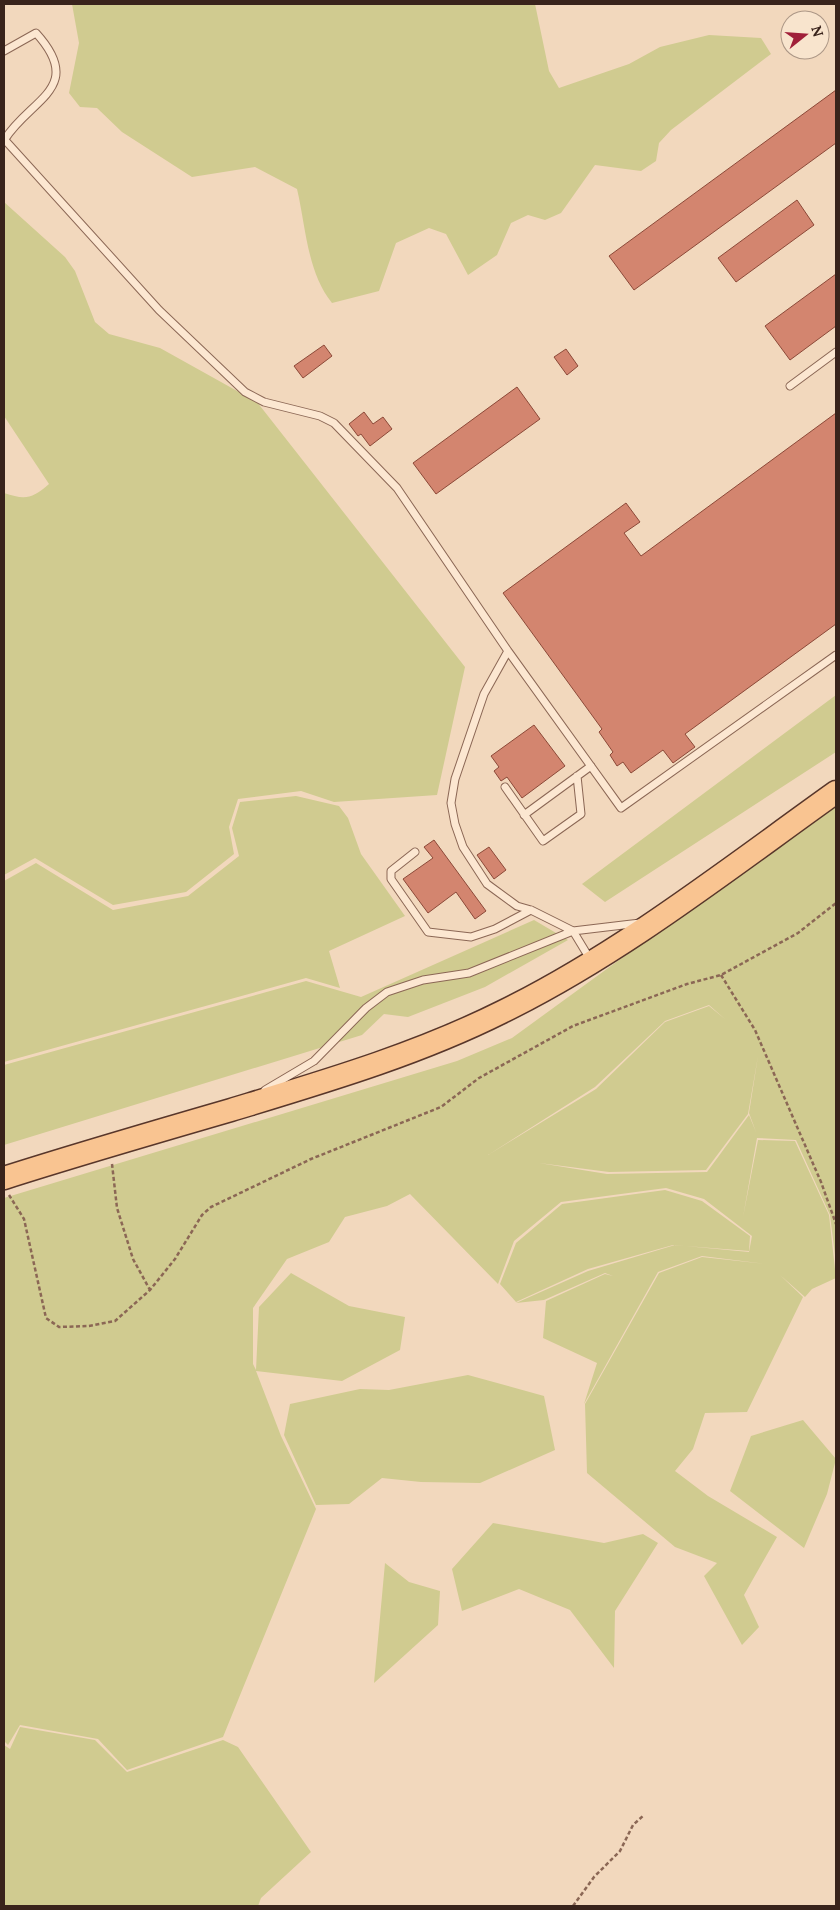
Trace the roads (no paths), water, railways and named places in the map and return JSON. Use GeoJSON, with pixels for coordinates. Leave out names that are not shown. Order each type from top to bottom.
{"type":"FeatureCollection","features":[{"type":"Feature","properties":{"kind":"main road"},"geometry":{"type":"LineString","coordinates":[[4,1178],[357,1072],[426,1046],[500,1013],[546,990],[592,962],[836,792]]}},
{"type":"Feature","properties":{"kind":"lane"},"geometry":{"type":"LineString","coordinates":[[4,51],[36,33],[46,44],[54,59],[56,75],[42,102],[13,127],[4,139],[159,310],[245,392],[264,402],[320,416],[339,428],[397,488],[508,651],[621,808],[836,655]]}},
{"type":"Feature","properties":{"kind":"lane"},"geometry":{"type":"LineString","coordinates":[[790,386],[836,352]]}},
{"type":"Feature","properties":{"kind":"lane"},"geometry":{"type":"LineString","coordinates":[[508,651],[484,694],[456,779],[451,803],[455,824],[463,847],[487,884],[517,906],[531,910],[573,931],[592,962]]}},
{"type":"Feature","properties":{"kind":"lane"},"geometry":{"type":"LineString","coordinates":[[524,815],[591,766]]}},
{"type":"Feature","properties":{"kind":"lane"},"geometry":{"type":"LineString","coordinates":[[505,787],[543,841],[581,814],[578,776]]}},
{"type":"Feature","properties":{"kind":"lane"},"geometry":{"type":"LineString","coordinates":[[415,852],[391,871],[391,879],[428,932],[471,937],[495,929],[531,910]]}},
{"type":"Feature","properties":{"kind":"lane"},"geometry":{"type":"LineString","coordinates":[[220,1113],[314,1061],[366,1008],[387,992],[406,984],[469,973],[573,931],[652,922]]}}]}
